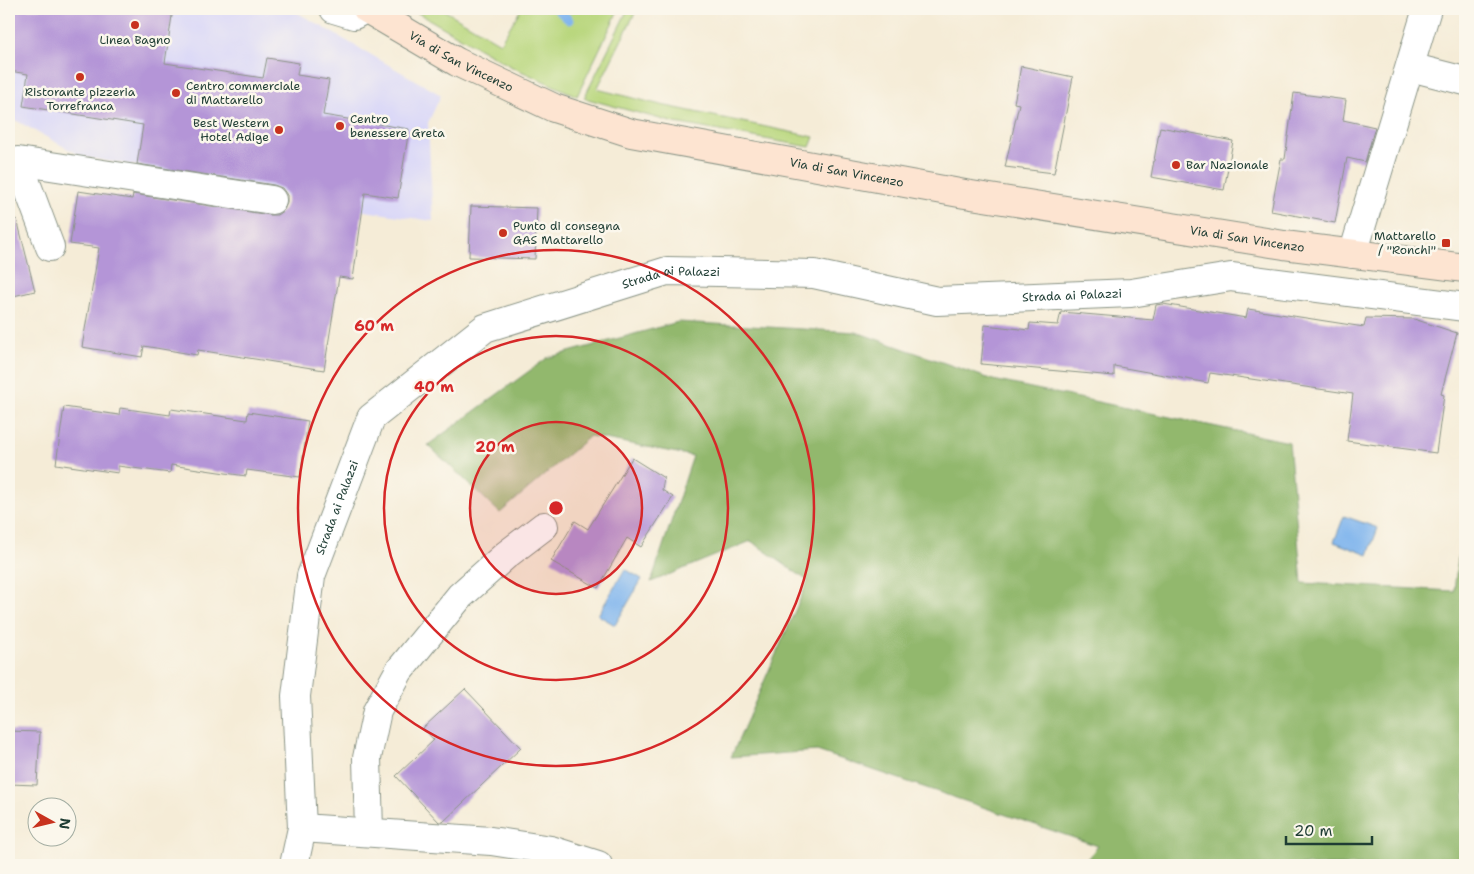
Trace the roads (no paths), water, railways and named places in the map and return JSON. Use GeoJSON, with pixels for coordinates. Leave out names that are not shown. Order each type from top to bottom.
{"type":"FeatureCollection","features":[{"type":"Feature","properties":{"kind":"main road","name":"Via di San Vincenzo"},"geometry":{"type":"LineString","coordinates":[[366,9],[457,62],[545,104],[631,133],[965,194],[1353,254],[1465,268]]}},
{"type":"Feature","properties":{"kind":"street"},"geometry":{"type":"LineString","coordinates":[[334,9],[354,15],[366,9]]}},
{"type":"Feature","properties":{"kind":"street"},"geometry":{"type":"LineString","coordinates":[[1353,254],[1426,9]]}},
{"type":"Feature","properties":{"kind":"street"},"geometry":{"type":"LineString","coordinates":[[1410,67],[1465,81]]}},
{"type":"Feature","properties":{"kind":"street"},"geometry":{"type":"LineString","coordinates":[[12,162],[272,200]]}},
{"type":"Feature","properties":{"kind":"street"},"geometry":{"type":"LineString","coordinates":[[12,162],[50,247]]}},
{"type":"Feature","properties":{"kind":"street"},"geometry":{"type":"LineString","coordinates":[[1424,301],[1431,263]]}},
{"type":"Feature","properties":{"kind":"street","name":"Strada ai Palazzi"},"geometry":{"type":"LineString","coordinates":[[294,865],[302,828],[296,696],[311,576],[372,418],[485,328],[667,271],[814,274],[937,300],[1131,293],[1231,277],[1404,301],[1424,301],[1465,308]]}},
{"type":"Feature","properties":{"kind":"street"},"geometry":{"type":"LineString","coordinates":[[369,832],[367,758],[377,711],[399,671],[460,596],[506,555],[544,526]]}},
{"type":"Feature","properties":{"kind":"street"},"geometry":{"type":"LineString","coordinates":[[302,828],[491,841],[551,850],[598,865]]}},
{"type":"Feature","properties":{"kind":"water"},"geometry":{"type":"Polygon","coordinates":[[[1344,516],[1378,528],[1368,555],[1334,542],[1344,516]]]}},
{"type":"Feature","properties":{"kind":"water"},"geometry":{"type":"Polygon","coordinates":[[[625,569],[642,579],[615,625],[598,615],[625,569]]]}},
{"type":"Feature","properties":{"kind":"waterway"},"geometry":{"type":"LineString","coordinates":[[557,9],[569,20]]}},
{"type":"Feature","properties":{"kind":"place","name":"Linea Bagno"},"geometry":{"type":"Point","coordinates":[135,25]}},
{"type":"Feature","properties":{"kind":"place","name":"Ristorante pizzeria Torrefranca"},"geometry":{"type":"Point","coordinates":[80,77]}},
{"type":"Feature","properties":{"kind":"place","name":"Centro commerciale di Mattarello"},"geometry":{"type":"Point","coordinates":[176,93]}},
{"type":"Feature","properties":{"kind":"place","name":"Centro benessere Greta"},"geometry":{"type":"Point","coordinates":[340,126]}},
{"type":"Feature","properties":{"kind":"place","name":"Best Western Hotel Adige"},"geometry":{"type":"Point","coordinates":[279,130]}},
{"type":"Feature","properties":{"kind":"place","name":"Bar Nazionale"},"geometry":{"type":"Point","coordinates":[1176,165]}},
{"type":"Feature","properties":{"kind":"place","name":"Punto di consegna GAS Mattarello"},"geometry":{"type":"Point","coordinates":[503,233]}},
{"type":"Feature","properties":{"kind":"place","name":"Mattarello / \"Ronchi\""},"geometry":{"type":"Point","coordinates":[1446,243]}}]}
